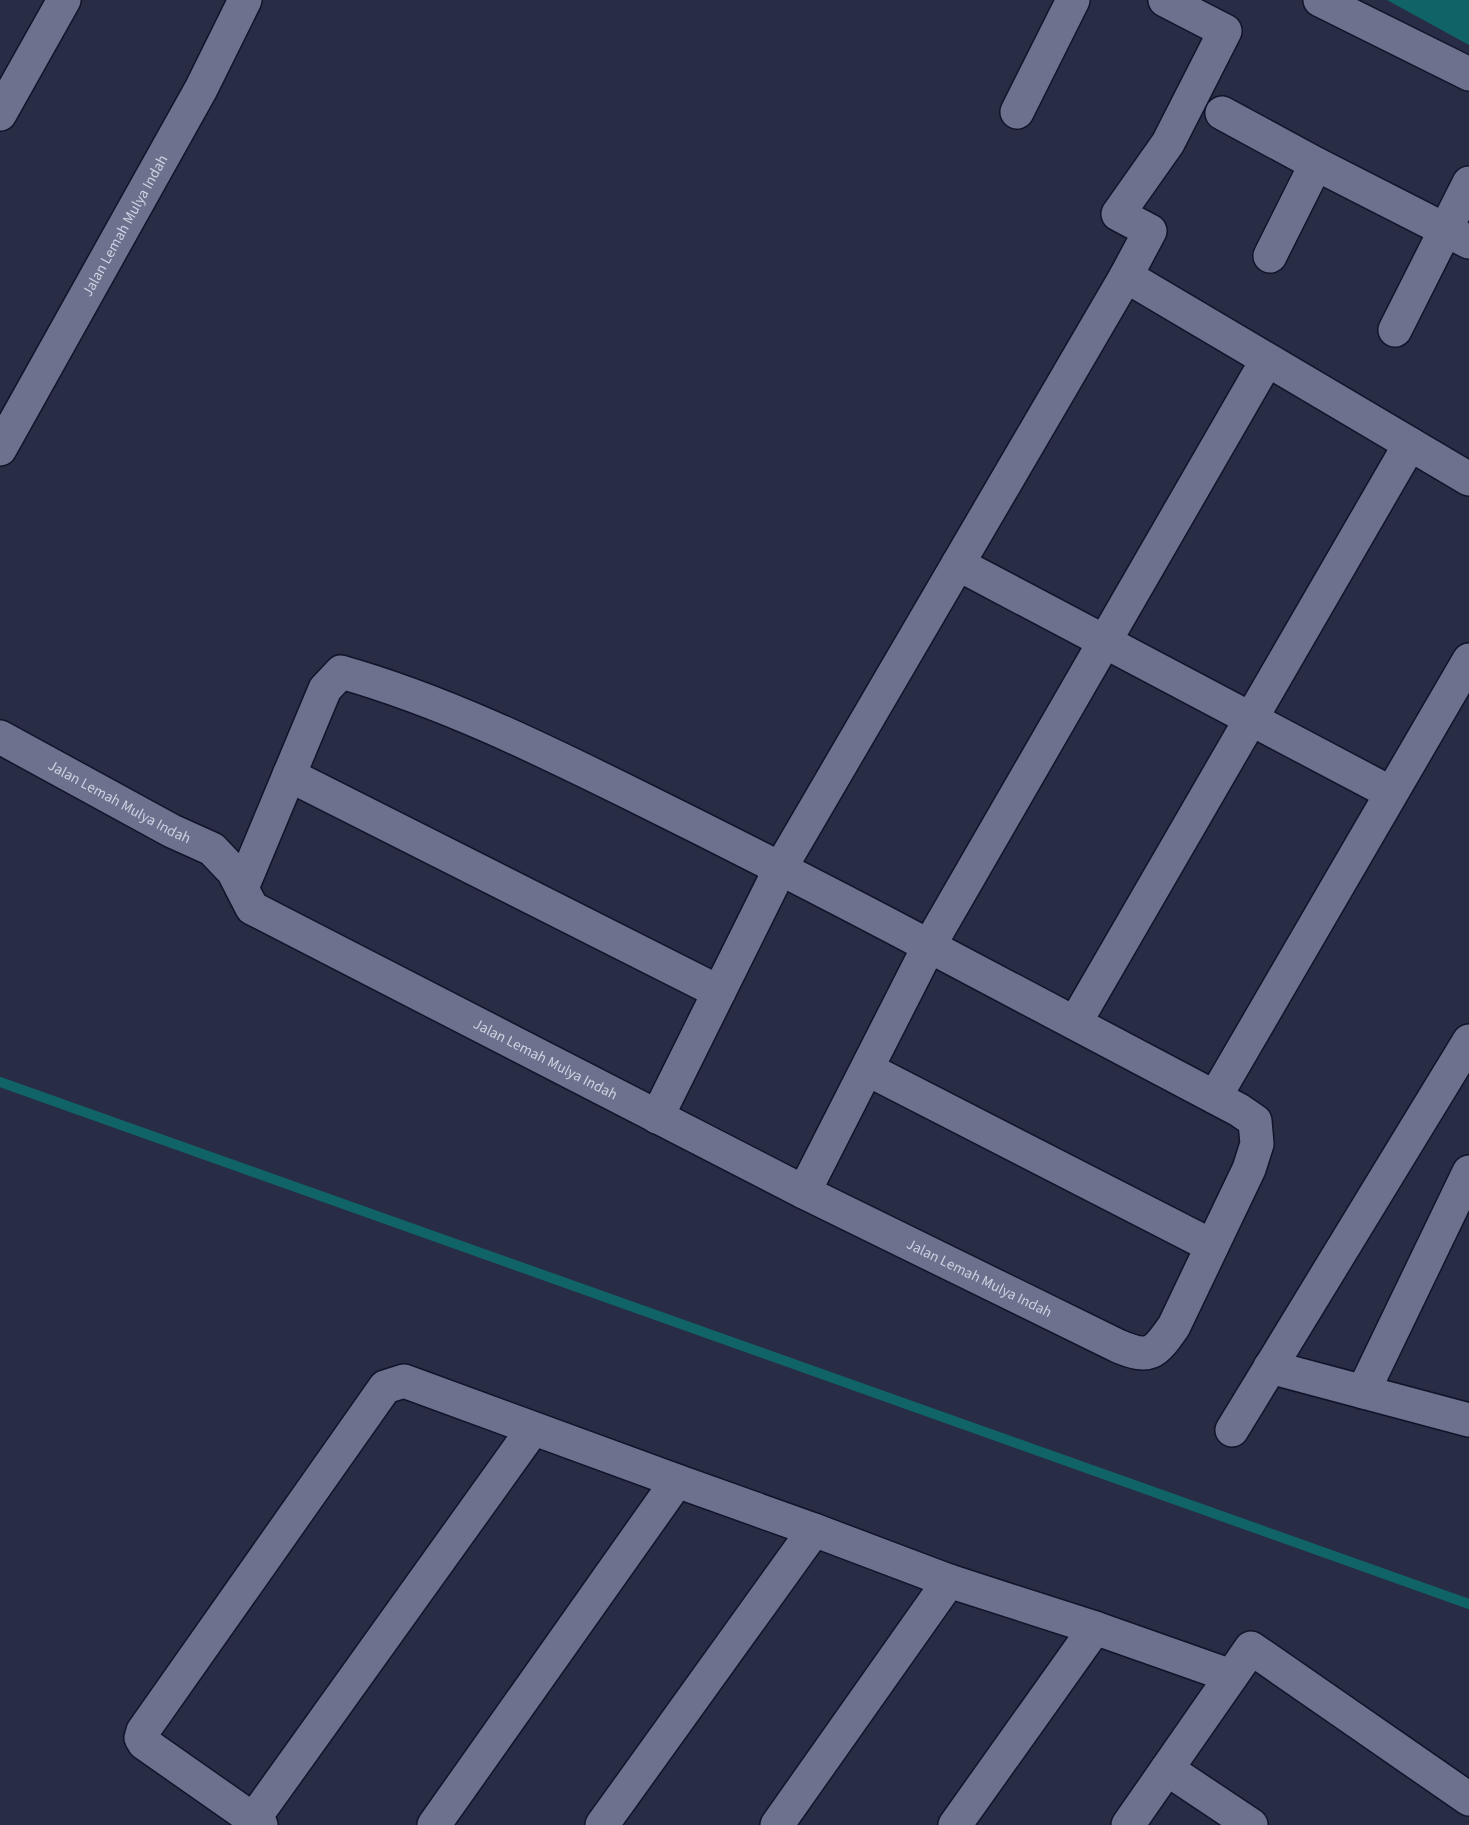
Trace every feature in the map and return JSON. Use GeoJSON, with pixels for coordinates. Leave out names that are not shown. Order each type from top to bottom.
{"type":"FeatureCollection","features":[{"type":"Feature","properties":{"kind":"street"},"geometry":{"type":"LineString","coordinates":[[0,114],[64,0]]}},
{"type":"Feature","properties":{"kind":"street","name":"Jalan Lemah Mulya Indah"},"geometry":{"type":"LineString","coordinates":[[0,449],[201,89],[245,0]]}},
{"type":"Feature","properties":{"kind":"street"},"geometry":{"type":"LineString","coordinates":[[1017,112],[1073,0]]}},
{"type":"Feature","properties":{"kind":"street"},"geometry":{"type":"LineString","coordinates":[[657,1117],[781,867],[1126,276],[1150,231],[1118,214],[1168,142],[1225,31],[1165,0]]}},
{"type":"Feature","properties":{"kind":"street"},"geometry":{"type":"LineString","coordinates":[[1320,0],[1469,74]]}},
{"type":"Feature","properties":{"kind":"street"},"geometry":{"type":"LineString","coordinates":[[1222,112],[1316,164],[1457,236]]}},
{"type":"Feature","properties":{"kind":"street"},"geometry":{"type":"LineString","coordinates":[[1270,256],[1316,164]]}},
{"type":"Feature","properties":{"kind":"street"},"geometry":{"type":"LineString","coordinates":[[1395,330],[1457,236],[1469,183]]}},
{"type":"Feature","properties":{"kind":"street"},"geometry":{"type":"LineString","coordinates":[[1126,276],[1469,479]]}},
{"type":"Feature","properties":{"kind":"street"},"geometry":{"type":"LineString","coordinates":[[804,1192],[929,946],[1267,360]]}},
{"type":"Feature","properties":{"kind":"street"},"geometry":{"type":"LineString","coordinates":[[1075,1023],[1410,444]]}},
{"type":"Feature","properties":{"kind":"street"},"geometry":{"type":"LineString","coordinates":[[958,564],[1251,717],[1391,794]]}},
{"type":"Feature","properties":{"kind":"street"},"geometry":{"type":"LineString","coordinates":[[242,888],[325,689],[341,672],[416,697],[522,740],[781,867],[1215,1097],[1469,660]]}},
{"type":"Feature","properties":{"kind":"street","name":"Jalan Lemah Mulya Indah"},"geometry":{"type":"LineString","coordinates":[[0,737],[172,831],[212,849],[233,871],[252,908],[804,1192],[1138,1355],[1150,1354],[1159,1348],[1174,1326],[1249,1169],[1257,1144],[1255,1121],[1215,1097]]}},
{"type":"Feature","properties":{"kind":"street"},"geometry":{"type":"LineString","coordinates":[[289,775],[719,992]]}},
{"type":"Feature","properties":{"kind":"street"},"geometry":{"type":"LineString","coordinates":[[1232,1430],[1469,1041]]}},
{"type":"Feature","properties":{"kind":"street"},"geometry":{"type":"LineString","coordinates":[[867,1069],[1212,1246]]}},
{"type":"Feature","properties":{"kind":"street"},"geometry":{"type":"LineString","coordinates":[[1363,1392],[1469,1172]]}},
{"type":"Feature","properties":{"kind":"street"},"geometry":{"type":"LineString","coordinates":[[1270,1368],[1469,1420]]}},
{"type":"Feature","properties":{"kind":"street"},"geometry":{"type":"LineString","coordinates":[[533,1429],[257,1822],[144,1743],[141,1738],[143,1731],[385,1387],[404,1381],[949,1581],[1095,1628],[1231,1677]]}},
{"type":"Feature","properties":{"kind":"street"},"geometry":{"type":"LineString","coordinates":[[434,1825],[677,1481]]}},
{"type":"Feature","properties":{"kind":"street"},"geometry":{"type":"LineString","coordinates":[[602,1825],[814,1530]]}},
{"type":"Feature","properties":{"kind":"street"},"geometry":{"type":"LineString","coordinates":[[777,1825],[949,1581]]}},
{"type":"Feature","properties":{"kind":"street"},"geometry":{"type":"LineString","coordinates":[[955,1825],[1095,1628]]}},
{"type":"Feature","properties":{"kind":"street"},"geometry":{"type":"LineString","coordinates":[[1128,1825],[1251,1648],[1469,1799]]}},
{"type":"Feature","properties":{"kind":"street"},"geometry":{"type":"LineString","coordinates":[[1167,1769],[1251,1825]]}},
{"type":"Feature","properties":{"kind":"shaded area"},"geometry":{"type":"Polygon","coordinates":[[[1387,0],[1469,0],[1469,45],[1387,0]]]}},
{"type":"Feature","properties":{"kind":"waterway"},"geometry":{"type":"LineString","coordinates":[[0,1082],[1469,1604]]}}]}
